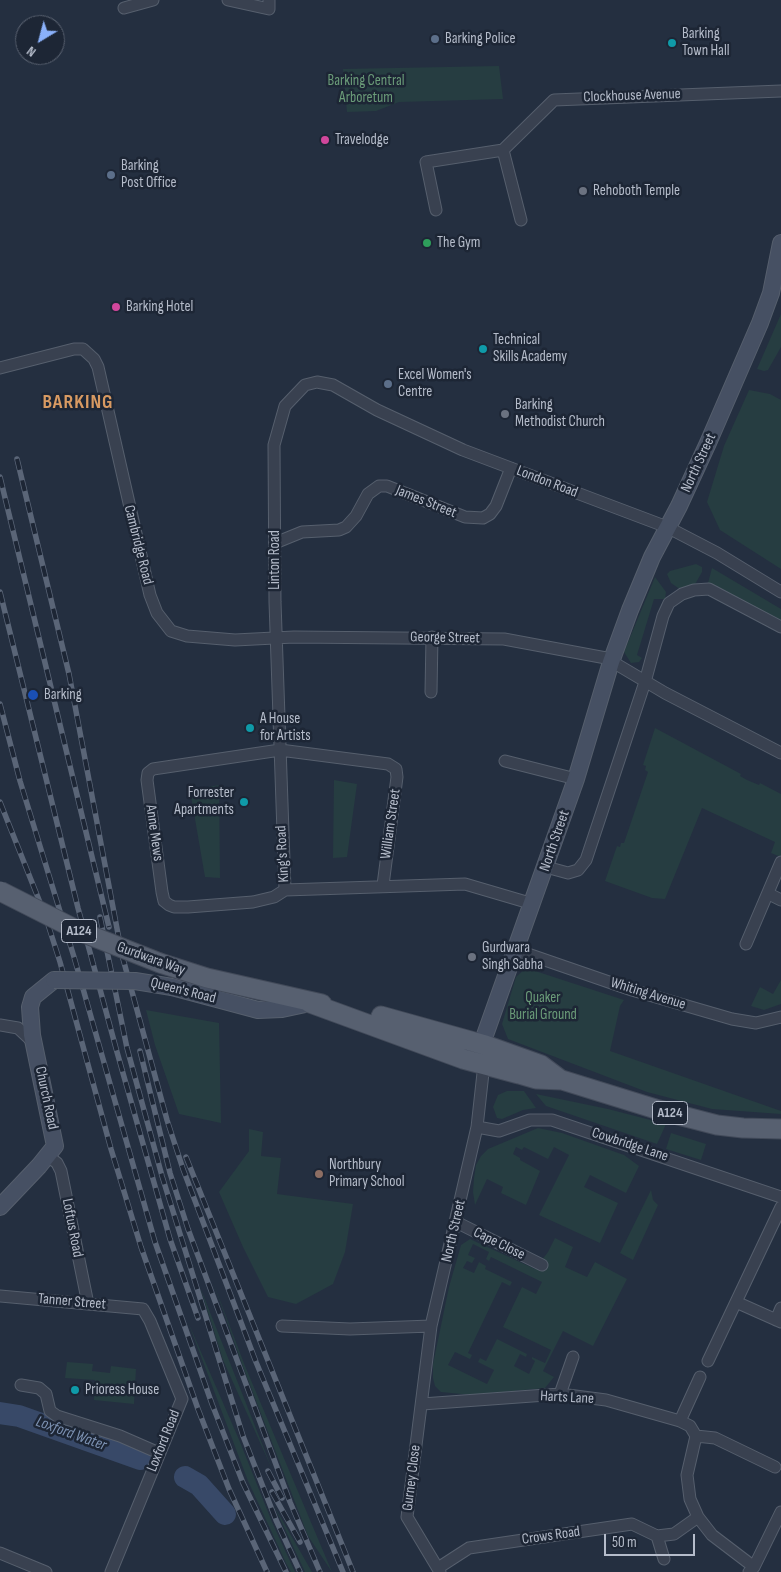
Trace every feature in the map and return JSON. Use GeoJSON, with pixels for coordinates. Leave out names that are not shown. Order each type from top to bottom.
{"type":"FeatureCollection","features":[{"type":"Feature","properties":{"kind":"main road","name":"Gurdwara Way"},"geometry":{"type":"LineString","coordinates":[[0,891],[79,931],[160,963],[207,978],[310,1003],[484,1064],[536,1078],[562,1080],[708,1122],[743,1128],[781,1129]]}},
{"type":"Feature","properties":{"kind":"main road","name":"Gurdwara Way"},"geometry":{"type":"LineString","coordinates":[[310,1003],[349,1007],[445,1033],[541,1065],[562,1080]]}},
{"type":"Feature","properties":{"kind":"street"},"geometry":{"type":"LineString","coordinates":[[124,8],[153,0]]}},
{"type":"Feature","properties":{"kind":"street"},"geometry":{"type":"LineString","coordinates":[[228,0],[269,4]]}},
{"type":"Feature","properties":{"kind":"street","name":"Clockhouse Avenue"},"geometry":{"type":"LineString","coordinates":[[503,150],[554,100],[781,91]]}},
{"type":"Feature","properties":{"kind":"street"},"geometry":{"type":"LineString","coordinates":[[436,210],[426,162],[503,150],[521,220]]}},
{"type":"Feature","properties":{"kind":"street","name":"North Street"},"geometry":{"type":"LineString","coordinates":[[431,1326],[456,1222],[484,1064],[485,1035],[546,867],[576,779],[611,662],[637,592],[708,442],[760,323],[771,293],[781,243]]}},
{"type":"Feature","properties":{"kind":"street","name":"Cambridge Road"},"geometry":{"type":"LineString","coordinates":[[0,368],[74,349],[83,349],[89,353],[98,367],[132,524],[156,613],[171,631],[187,636],[235,640],[276,638]]}},
{"type":"Feature","properties":{"kind":"street","name":"London Road"},"geometry":{"type":"LineString","coordinates":[[310,384],[324,382],[333,385],[432,437],[668,527],[781,592]]}},
{"type":"Feature","properties":{"kind":"street","name":"Linton Road"},"geometry":{"type":"LineString","coordinates":[[280,750],[275,602],[275,436],[286,406],[292,397],[304,384],[310,384]]}},
{"type":"Feature","properties":{"kind":"street","name":"James Street"},"geometry":{"type":"LineString","coordinates":[[275,542],[302,532],[339,530],[346,527],[352,522],[368,494],[379,486],[387,486],[466,517],[483,518],[490,514],[496,506],[511,468]]}},
{"type":"Feature","properties":{"kind":"street"},"geometry":{"type":"LineString","coordinates":[[546,867],[568,873],[578,870],[586,860],[645,682],[666,608],[674,598],[701,588],[717,591],[781,627]]}},
{"type":"Feature","properties":{"kind":"street"},"geometry":{"type":"LineString","coordinates":[[431,692],[432,637]]}},
{"type":"Feature","properties":{"kind":"street","name":"George Street"},"geometry":{"type":"LineString","coordinates":[[276,638],[432,637],[504,639],[606,658],[611,662]]}},
{"type":"Feature","properties":{"kind":"street"},"geometry":{"type":"LineString","coordinates":[[611,662],[645,682],[781,753]]}},
{"type":"Feature","properties":{"kind":"street","name":"William Street"},"geometry":{"type":"LineString","coordinates":[[280,750],[380,762],[396,769],[397,777],[383,885]]}},
{"type":"Feature","properties":{"kind":"street","name":"Anne Mews"},"geometry":{"type":"LineString","coordinates":[[280,750],[153,769],[148,773],[147,780],[162,892],[164,901],[169,905],[174,907],[254,902],[274,897],[285,890]]}},
{"type":"Feature","properties":{"kind":"street","name":"King's Road"},"geometry":{"type":"LineString","coordinates":[[280,750],[285,890],[383,885]]}},
{"type":"Feature","properties":{"kind":"street"},"geometry":{"type":"LineString","coordinates":[[506,761],[576,779]]}},
{"type":"Feature","properties":{"kind":"street"},"geometry":{"type":"LineString","coordinates":[[746,944],[769,894],[781,862]]}},
{"type":"Feature","properties":{"kind":"street"},"geometry":{"type":"LineString","coordinates":[[383,885],[466,884],[533,904]]}},
{"type":"Feature","properties":{"kind":"street"},"geometry":{"type":"LineString","coordinates":[[769,894],[781,900]]}},
{"type":"Feature","properties":{"kind":"street","name":"Whiting Avenue"},"geometry":{"type":"LineString","coordinates":[[516,950],[632,990],[732,1019],[756,1023],[781,1017]]}},
{"type":"Feature","properties":{"kind":"street","name":"Queen's Road"},"geometry":{"type":"LineString","coordinates":[[54,980],[134,980],[172,987],[258,1010],[282,1009],[310,1003]]}},
{"type":"Feature","properties":{"kind":"street","name":"Church Road"},"geometry":{"type":"LineString","coordinates":[[48,1156],[55,1142],[35,1045],[31,1021],[31,1000],[46,984],[54,980]]}},
{"type":"Feature","properties":{"kind":"street"},"geometry":{"type":"LineString","coordinates":[[0,1025],[18,1028],[35,1045]]}},
{"type":"Feature","properties":{"kind":"street","name":"Cowbridge Lane"},"geometry":{"type":"LineString","coordinates":[[474,1121],[499,1131],[530,1120],[552,1120],[781,1197]]}},
{"type":"Feature","properties":{"kind":"street"},"geometry":{"type":"LineString","coordinates":[[0,1208],[48,1156]]}},
{"type":"Feature","properties":{"kind":"street","name":"Loftus Road"},"geometry":{"type":"LineString","coordinates":[[48,1156],[57,1163],[61,1171],[88,1304]]}},
{"type":"Feature","properties":{"kind":"street"},"geometry":{"type":"LineString","coordinates":[[708,1361],[781,1207]]}},
{"type":"Feature","properties":{"kind":"street","name":"Cape Close"},"geometry":{"type":"LineString","coordinates":[[456,1222],[542,1265]]}},
{"type":"Feature","properties":{"kind":"street","name":"Tanner Street"},"geometry":{"type":"LineString","coordinates":[[0,1296],[145,1310]]}},
{"type":"Feature","properties":{"kind":"street"},"geometry":{"type":"LineString","coordinates":[[736,1302],[778,1321],[781,1308]]}},
{"type":"Feature","properties":{"kind":"street","name":"Loxford Road"},"geometry":{"type":"LineString","coordinates":[[111,1572],[182,1398],[145,1310]]}},
{"type":"Feature","properties":{"kind":"street"},"geometry":{"type":"LineString","coordinates":[[289,1322],[350,1329],[431,1326],[422,1404]]}},
{"type":"Feature","properties":{"kind":"street"},"geometry":{"type":"LineString","coordinates":[[560,1394],[573,1357]]}},
{"type":"Feature","properties":{"kind":"street"},"geometry":{"type":"LineString","coordinates":[[680,1421],[700,1377]]}},
{"type":"Feature","properties":{"kind":"street"},"geometry":{"type":"LineString","coordinates":[[21,1386],[39,1388],[46,1394],[50,1411],[57,1416],[120,1436],[159,1453]]}},
{"type":"Feature","properties":{"kind":"street","name":"Harts Lane"},"geometry":{"type":"LineString","coordinates":[[422,1404],[560,1394],[606,1400],[680,1421],[690,1426],[696,1436]]}},
{"type":"Feature","properties":{"kind":"street","name":"Gurney Close"},"geometry":{"type":"LineString","coordinates":[[422,1404],[407,1517],[439,1570]]}},
{"type":"Feature","properties":{"kind":"street"},"geometry":{"type":"LineString","coordinates":[[775,1467],[716,1438],[696,1436],[687,1476],[690,1499],[698,1517],[712,1535],[752,1570],[781,1512]]}},
{"type":"Feature","properties":{"kind":"street"},"geometry":{"type":"LineString","coordinates":[[664,1559],[657,1536],[674,1534],[698,1517]]}},
{"type":"Feature","properties":{"kind":"street","name":"Crows Road"},"geometry":{"type":"LineString","coordinates":[[439,1570],[469,1548],[632,1524],[657,1536]]}},
{"type":"Feature","properties":{"kind":"street"},"geometry":{"type":"LineString","coordinates":[[0,1553],[46,1572]]}},
{"type":"Feature","properties":{"kind":"green space","name":"Barking Central Arboretum"},"geometry":{"type":"Polygon","coordinates":[[[499,66],[503,99],[399,102],[376,111],[347,112],[343,69],[499,66]]]}},
{"type":"Feature","properties":{"kind":"green space"},"geometry":{"type":"Polygon","coordinates":[[[781,314],[781,347],[768,370],[757,369],[781,314]]]}},
{"type":"Feature","properties":{"kind":"green space"},"geometry":{"type":"Polygon","coordinates":[[[749,390],[770,394],[781,400],[781,569],[720,530],[707,502],[724,446],[749,390]]]}},
{"type":"Feature","properties":{"kind":"green space"},"geometry":{"type":"Polygon","coordinates":[[[696,564],[702,567],[702,572],[694,586],[681,590],[671,583],[667,574],[670,571],[696,564]]]}},
{"type":"Feature","properties":{"kind":"green space"},"geometry":{"type":"Polygon","coordinates":[[[712,568],[781,609],[781,625],[708,583],[712,568]]]}},
{"type":"Feature","properties":{"kind":"green space"},"geometry":{"type":"Polygon","coordinates":[[[655,577],[666,592],[665,599],[654,599],[637,655],[642,658],[639,662],[631,663],[624,652],[655,577]]]}},
{"type":"Feature","properties":{"kind":"green space"},"geometry":{"type":"Polygon","coordinates":[[[655,728],[741,774],[740,776],[747,780],[759,785],[760,783],[781,794],[781,857],[771,853],[775,842],[702,808],[665,899],[652,898],[605,881],[617,846],[620,847],[621,843],[624,843],[648,772],[645,770],[646,766],[643,765],[655,728]]]}},
{"type":"Feature","properties":{"kind":"green space"},"geometry":{"type":"Polygon","coordinates":[[[334,780],[357,784],[347,857],[333,858],[334,780]]]}},
{"type":"Feature","properties":{"kind":"green space"},"geometry":{"type":"Polygon","coordinates":[[[219,785],[220,878],[205,877],[190,790],[219,785]]]}},
{"type":"Feature","properties":{"kind":"green space","name":"Quaker Burial Ground"},"geometry":{"type":"Polygon","coordinates":[[[526,968],[624,1000],[620,1006],[610,1051],[781,1111],[781,1114],[712,1109],[647,1092],[508,1039],[502,1024],[516,977],[526,968]]]}},
{"type":"Feature","properties":{"kind":"green space"},"geometry":{"type":"Polygon","coordinates":[[[781,980],[781,1004],[764,1010],[751,1006],[760,987],[773,994],[781,980]]]}},
{"type":"Feature","properties":{"kind":"green space"},"geometry":{"type":"Polygon","coordinates":[[[146,1010],[219,1023],[221,1123],[179,1114],[155,1045],[146,1010]]]}},
{"type":"Feature","properties":{"kind":"green space"},"geometry":{"type":"Polygon","coordinates":[[[507,1091],[524,1091],[536,1108],[523,1110],[502,1119],[497,1118],[493,1107],[498,1095],[507,1091]]]}},
{"type":"Feature","properties":{"kind":"green space"},"geometry":{"type":"Polygon","coordinates":[[[536,1094],[608,1109],[666,1124],[657,1144],[546,1106],[536,1094]]]}},
{"type":"Feature","properties":{"kind":"green space"},"geometry":{"type":"Polygon","coordinates":[[[538,1128],[562,1133],[624,1155],[639,1166],[626,1193],[590,1175],[584,1187],[618,1203],[600,1243],[539,1215],[569,1155],[554,1147],[548,1159],[524,1147],[522,1150],[516,1147],[513,1154],[540,1171],[526,1205],[501,1193],[503,1187],[487,1179],[475,1205],[473,1192],[474,1178],[476,1165],[481,1156],[488,1149],[538,1128]]]}},
{"type":"Feature","properties":{"kind":"green space"},"geometry":{"type":"Polygon","coordinates":[[[249,1129],[263,1132],[261,1156],[281,1158],[277,1194],[353,1204],[345,1252],[333,1284],[296,1304],[268,1297],[243,1247],[219,1192],[249,1151],[249,1129]]]}},
{"type":"Feature","properties":{"kind":"green space"},"geometry":{"type":"Polygon","coordinates":[[[671,1133],[706,1144],[701,1160],[666,1149],[671,1133]]]}},
{"type":"Feature","properties":{"kind":"green space"},"geometry":{"type":"Polygon","coordinates":[[[651,1190],[653,1200],[658,1205],[633,1260],[620,1253],[651,1190]]]}},
{"type":"Feature","properties":{"kind":"green space"},"geometry":{"type":"Polygon","coordinates":[[[555,1238],[573,1247],[565,1267],[587,1277],[595,1262],[627,1279],[593,1346],[563,1331],[543,1371],[554,1377],[545,1388],[471,1395],[441,1392],[435,1386],[433,1364],[449,1287],[461,1245],[470,1239],[535,1269],[548,1252],[555,1238]],[[473,1244],[468,1255],[475,1258],[472,1263],[467,1261],[463,1268],[474,1273],[479,1262],[486,1266],[485,1269],[512,1282],[510,1286],[502,1282],[468,1353],[472,1355],[470,1359],[455,1352],[448,1365],[487,1384],[494,1370],[478,1362],[480,1358],[486,1361],[497,1339],[527,1354],[526,1357],[520,1354],[514,1366],[529,1374],[535,1361],[532,1357],[545,1363],[551,1350],[503,1327],[522,1287],[536,1294],[542,1282],[491,1257],[489,1261],[486,1259],[489,1252],[473,1244]]]}},
{"type":"Feature","properties":{"kind":"green space"},"geometry":{"type":"Polygon","coordinates":[[[213,1282],[245,1366],[332,1572],[308,1536],[243,1367],[213,1282]]]}},
{"type":"Feature","properties":{"kind":"green space"},"geometry":{"type":"Polygon","coordinates":[[[200,1287],[272,1469],[223,1360],[200,1287]]]}},
{"type":"Feature","properties":{"kind":"green space"},"geometry":{"type":"Polygon","coordinates":[[[188,1322],[295,1572],[291,1572],[286,1563],[248,1481],[188,1322]]]}},
{"type":"Feature","properties":{"kind":"green space"},"geometry":{"type":"Polygon","coordinates":[[[67,1362],[93,1364],[92,1371],[110,1373],[111,1366],[136,1369],[134,1404],[94,1400],[95,1380],[65,1378],[67,1362]]]}},
{"type":"Feature","properties":{"kind":"green space"},"geometry":{"type":"Polygon","coordinates":[[[274,1506],[281,1518],[312,1572],[305,1572],[274,1506]]]}},
{"type":"Feature","properties":{"kind":"waterway","name":"Loxford Water"},"geometry":{"type":"LineString","coordinates":[[0,1413],[19,1416],[140,1459]]}},
{"type":"Feature","properties":{"kind":"waterway","name":"Loxford Water"},"geometry":{"type":"LineString","coordinates":[[185,1477],[199,1485],[225,1514]]}},
{"type":"Feature","properties":{"kind":"railway"},"geometry":{"type":"LineString","coordinates":[[17,459],[69,674],[122,955],[167,1120],[183,1169],[256,1362],[343,1572]]}},
{"type":"Feature","properties":{"kind":"railway"},"geometry":{"type":"LineString","coordinates":[[0,477],[109,927]]}},
{"type":"Feature","properties":{"kind":"railway"},"geometry":{"type":"LineString","coordinates":[[0,592],[78,908],[117,1052],[170,1239],[198,1318]]}},
{"type":"Feature","properties":{"kind":"railway"},"geometry":{"type":"LineString","coordinates":[[0,704],[20,781],[74,957],[155,1242],[212,1404],[243,1483],[286,1572]]}},
{"type":"Feature","properties":{"kind":"railway"},"geometry":{"type":"LineString","coordinates":[[0,802],[45,915],[60,962],[111,1149],[141,1247],[198,1409],[229,1489],[267,1572]]}},
{"type":"Feature","properties":{"kind":"railway"},"geometry":{"type":"LineString","coordinates":[[100,917],[127,1048],[162,1176],[243,1436],[276,1520],[300,1572]]}},
{"type":"Feature","properties":{"kind":"railway"},"geometry":{"type":"LineString","coordinates":[[140,1051],[170,1173],[188,1229],[290,1502],[320,1572]]}},
{"type":"Feature","properties":{"kind":"railway"},"geometry":{"type":"LineString","coordinates":[[186,1157],[353,1572]]}},
{"type":"Feature","properties":{"kind":"railway"},"geometry":{"type":"LineString","coordinates":[[268,1471],[282,1498]]}},
{"type":"Feature","properties":{"kind":"railway"},"geometry":{"type":"LineString","coordinates":[[272,1492],[300,1542]]}},
{"type":"Feature","properties":{"kind":"place","name":"Barking Police"},"geometry":{"type":"Point","coordinates":[435,39]}},
{"type":"Feature","properties":{"kind":"place","name":"Barking Town Hall"},"geometry":{"type":"Point","coordinates":[672,43]}},
{"type":"Feature","properties":{"kind":"place","name":"Travelodge"},"geometry":{"type":"Point","coordinates":[325,140]}},
{"type":"Feature","properties":{"kind":"place","name":"Barking Post Office"},"geometry":{"type":"Point","coordinates":[111,175]}},
{"type":"Feature","properties":{"kind":"place","name":"Rehoboth Temple"},"geometry":{"type":"Point","coordinates":[583,191]}},
{"type":"Feature","properties":{"kind":"place","name":"The Gym"},"geometry":{"type":"Point","coordinates":[427,243]}},
{"type":"Feature","properties":{"kind":"place","name":"Barking Hotel"},"geometry":{"type":"Point","coordinates":[116,307]}},
{"type":"Feature","properties":{"kind":"place","name":"Technical Skills Academy"},"geometry":{"type":"Point","coordinates":[483,349]}},
{"type":"Feature","properties":{"kind":"place","name":"Excel Women's Centre"},"geometry":{"type":"Point","coordinates":[388,384]}},
{"type":"Feature","properties":{"kind":"place","name":"Barking Methodist Church"},"geometry":{"type":"Point","coordinates":[505,414]}},
{"type":"Feature","properties":{"kind":"place","name":"Barking"},"geometry":{"type":"Point","coordinates":[33,695]}},
{"type":"Feature","properties":{"kind":"place","name":"A House for Artists"},"geometry":{"type":"Point","coordinates":[250,728]}},
{"type":"Feature","properties":{"kind":"place","name":"Forrester Apartments"},"geometry":{"type":"Point","coordinates":[244,802]}},
{"type":"Feature","properties":{"kind":"place","name":"Gurdwara Singh Sabha"},"geometry":{"type":"Point","coordinates":[472,957]}},
{"type":"Feature","properties":{"kind":"place","name":"Northbury Primary School"},"geometry":{"type":"Point","coordinates":[319,1174]}},
{"type":"Feature","properties":{"kind":"place","name":"Prioress House"},"geometry":{"type":"Point","coordinates":[75,1390]}},
{"type":"Feature","properties":{"kind":"district","name":"BARKING"},"geometry":{"type":"Point","coordinates":[78,403]}}]}
